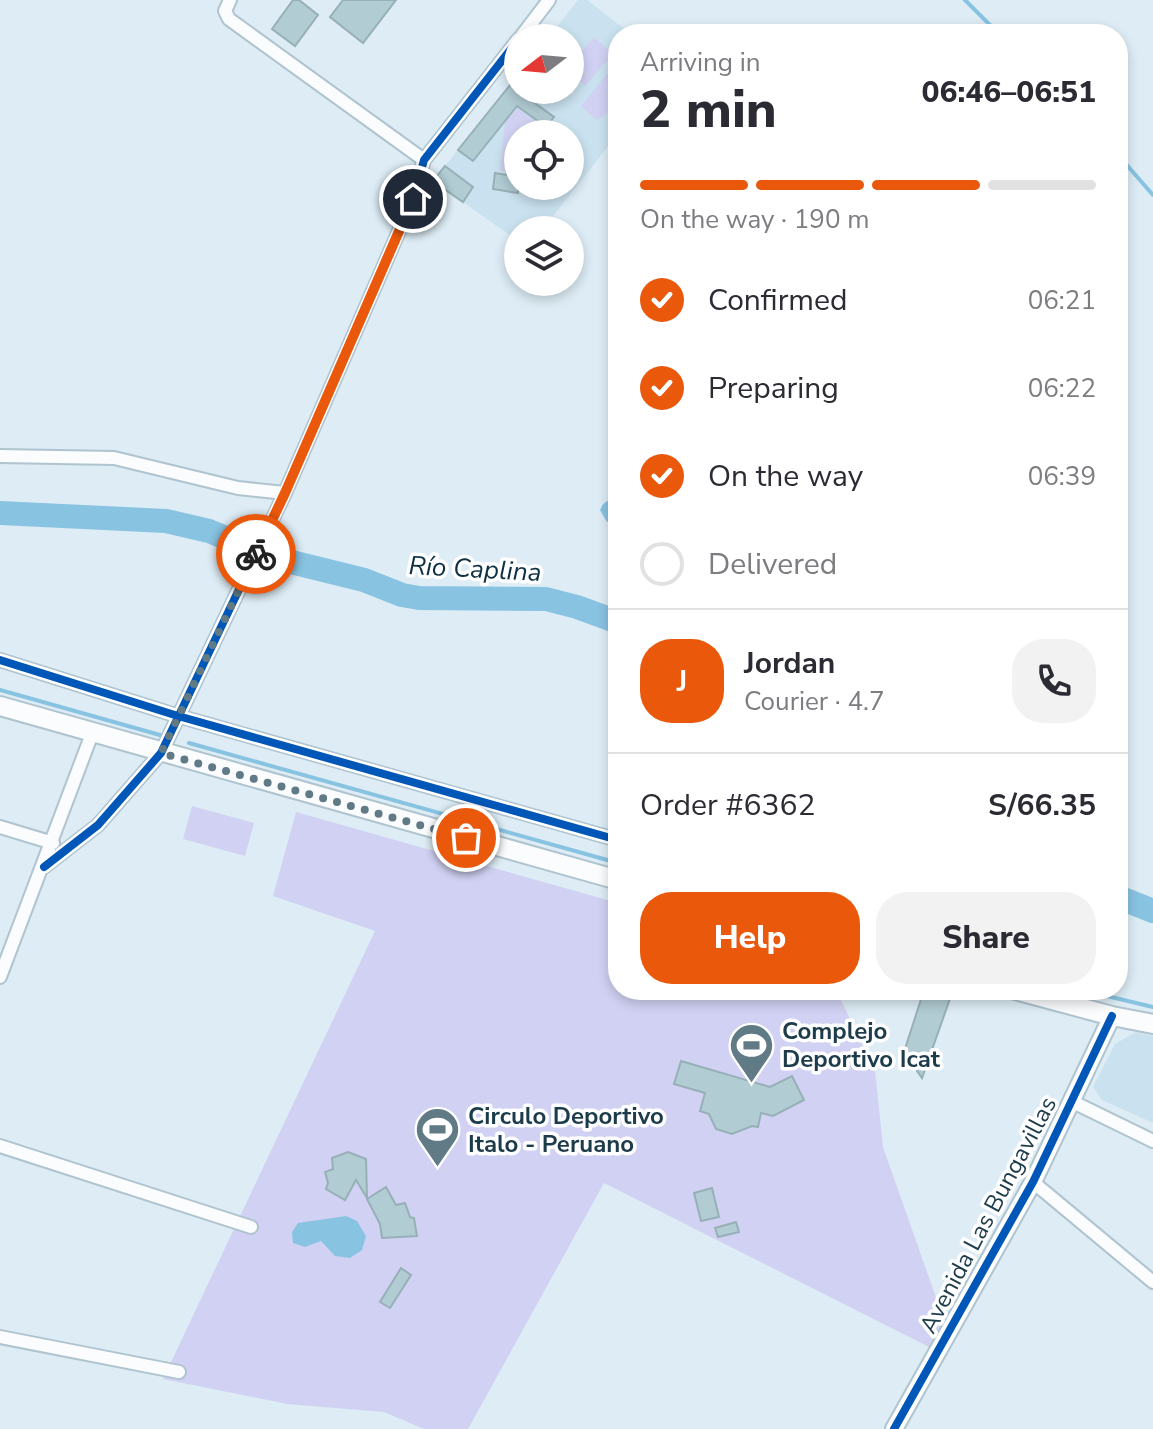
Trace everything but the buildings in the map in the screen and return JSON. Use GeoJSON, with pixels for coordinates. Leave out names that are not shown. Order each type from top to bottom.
{"type":"FeatureCollection","features":[{"type":"Feature","properties":{"kind":"main road"},"geometry":{"type":"LineString","coordinates":[[0,706],[608,877]]}},
{"type":"Feature","properties":{"kind":"main road"},"geometry":{"type":"LineString","coordinates":[[1052,1000],[1153,1024]]}},
{"type":"Feature","properties":{"kind":"street"},"geometry":{"type":"LineString","coordinates":[[230,0],[225,11],[229,19],[424,160]]}},
{"type":"Feature","properties":{"kind":"street"},"geometry":{"type":"LineString","coordinates":[[531,24],[549,0]]}},
{"type":"Feature","properties":{"kind":"street"},"geometry":{"type":"LineString","coordinates":[[44,867],[98,825],[161,753],[285,493],[413,199],[424,160],[504,58]]}},
{"type":"Feature","properties":{"kind":"street"},"geometry":{"type":"LineString","coordinates":[[0,456],[114,458],[238,488],[285,493]]}},
{"type":"Feature","properties":{"kind":"street"},"geometry":{"type":"LineString","coordinates":[[0,660],[178,716],[608,837]]}},
{"type":"Feature","properties":{"kind":"street"},"geometry":{"type":"LineString","coordinates":[[0,977],[93,731]]}},
{"type":"Feature","properties":{"kind":"street"},"geometry":{"type":"LineString","coordinates":[[0,827],[53,843]]}},
{"type":"Feature","properties":{"kind":"street","name":"Avenida Las Bungavillas"},"geometry":{"type":"LineString","coordinates":[[894,1429],[1033,1182],[1112,1016]]}},
{"type":"Feature","properties":{"kind":"street"},"geometry":{"type":"LineString","coordinates":[[1071,1101],[1153,1141]]}},
{"type":"Feature","properties":{"kind":"street"},"geometry":{"type":"LineString","coordinates":[[0,1146],[251,1227]]}},
{"type":"Feature","properties":{"kind":"street"},"geometry":{"type":"LineString","coordinates":[[1033,1182],[1153,1282]]}},
{"type":"Feature","properties":{"kind":"street"},"geometry":{"type":"LineString","coordinates":[[0,1337],[179,1372]]}},
{"type":"Feature","properties":{"kind":"shaded area"},"geometry":{"type":"Polygon","coordinates":[[[578,0],[587,0],[618,24],[608,24],[608,147],[584,177],[584,120],[504,120],[504,200],[566,200],[553,216],[504,216],[504,231],[433,181],[504,92],[504,104],[584,104],[584,24],[559,24],[578,0]]]}},
{"type":"Feature","properties":{"kind":"shaded area"},"geometry":{"type":"Polygon","coordinates":[[[594,37],[608,50],[608,60],[585,86],[584,48],[594,37]]]}},
{"type":"Feature","properties":{"kind":"shaded area"},"geometry":{"type":"Polygon","coordinates":[[[608,72],[608,112],[596,120],[581,106],[608,72]]]}},
{"type":"Feature","properties":{"kind":"shaded area"},"geometry":{"type":"Polygon","coordinates":[[[517,108],[534,120],[507,120],[517,108]]]}},
{"type":"Feature","properties":{"kind":"shaded area"},"geometry":{"type":"Polygon","coordinates":[[[504,132],[504,171],[500,170],[504,132]]]}},
{"type":"Feature","properties":{"kind":"shaded area"},"geometry":{"type":"Polygon","coordinates":[[[608,501],[607,522],[600,510],[608,501]]]}},
{"type":"Feature","properties":{"kind":"shaded area"},"geometry":{"type":"Polygon","coordinates":[[[192,806],[254,823],[245,856],[183,839],[192,806]]]}},
{"type":"Feature","properties":{"kind":"shaded area"},"geometry":{"type":"Polygon","coordinates":[[[296,812],[608,900],[608,1000],[841,1000],[875,1070],[883,1147],[946,1326],[937,1351],[604,1183],[468,1429],[424,1429],[384,1412],[287,1404],[163,1379],[375,931],[273,896],[296,812]]]}},
{"type":"Feature","properties":{"kind":"shaded area"},"geometry":{"type":"Polygon","coordinates":[[[1136,1032],[1153,1036],[1153,1123],[1102,1100],[1093,1087],[1115,1044],[1136,1032]]]}},
{"type":"Feature","properties":{"kind":"shaded area"},"geometry":{"type":"Polygon","coordinates":[[[346,1216],[357,1221],[366,1236],[362,1250],[350,1258],[335,1256],[321,1241],[305,1247],[293,1243],[292,1232],[298,1223],[346,1216]]]}},
{"type":"Feature","properties":{"kind":"waterway"},"geometry":{"type":"LineString","coordinates":[[965,0],[989,24]]}},
{"type":"Feature","properties":{"kind":"waterway"},"geometry":{"type":"LineString","coordinates":[[1128,166],[1153,195]]}},
{"type":"Feature","properties":{"kind":"waterway","name":"Río Caplina"},"geometry":{"type":"LineString","coordinates":[[0,513],[166,521],[209,531],[275,558],[364,580],[402,595],[419,598],[546,599],[608,618]]}},
{"type":"Feature","properties":{"kind":"waterway"},"geometry":{"type":"LineString","coordinates":[[0,690],[167,737]]}},
{"type":"Feature","properties":{"kind":"waterway"},"geometry":{"type":"LineString","coordinates":[[189,743],[608,860]]}},
{"type":"Feature","properties":{"kind":"waterway","name":"Río Caplina"},"geometry":{"type":"LineString","coordinates":[[1128,901],[1153,911]]}},
{"type":"Feature","properties":{"kind":"waterway"},"geometry":{"type":"LineString","coordinates":[[1124,1000],[1153,1007]]}},
{"type":"Feature","properties":{"kind":"cycle path"},"geometry":{"type":"LineString","coordinates":[[44,867],[98,825],[161,753],[285,493],[413,199],[424,160],[504,58]]}},
{"type":"Feature","properties":{"kind":"cycle path"},"geometry":{"type":"LineString","coordinates":[[0,660],[178,716],[608,837]]}},
{"type":"Feature","properties":{"kind":"cycle path"},"geometry":{"type":"LineString","coordinates":[[894,1429],[1033,1182],[1112,1016]]}},
{"type":"Feature","properties":{"kind":"way so far"},"geometry":{"type":"LineString","coordinates":[[256,554],[161,753],[466,838]]}},
{"type":"Feature","properties":{"kind":"place","name":"Complejo Deportivo Icat"},"geometry":{"type":"Point","coordinates":[751,1084]}},
{"type":"Feature","properties":{"kind":"place","name":"Circulo Deportivo Italo - Peruano"},"geometry":{"type":"Point","coordinates":[437,1169]}},
{"type":"Feature","properties":{"kind":"route"},"geometry":{"type":"LineString","coordinates":[[256,554],[413,199]]}}]}
